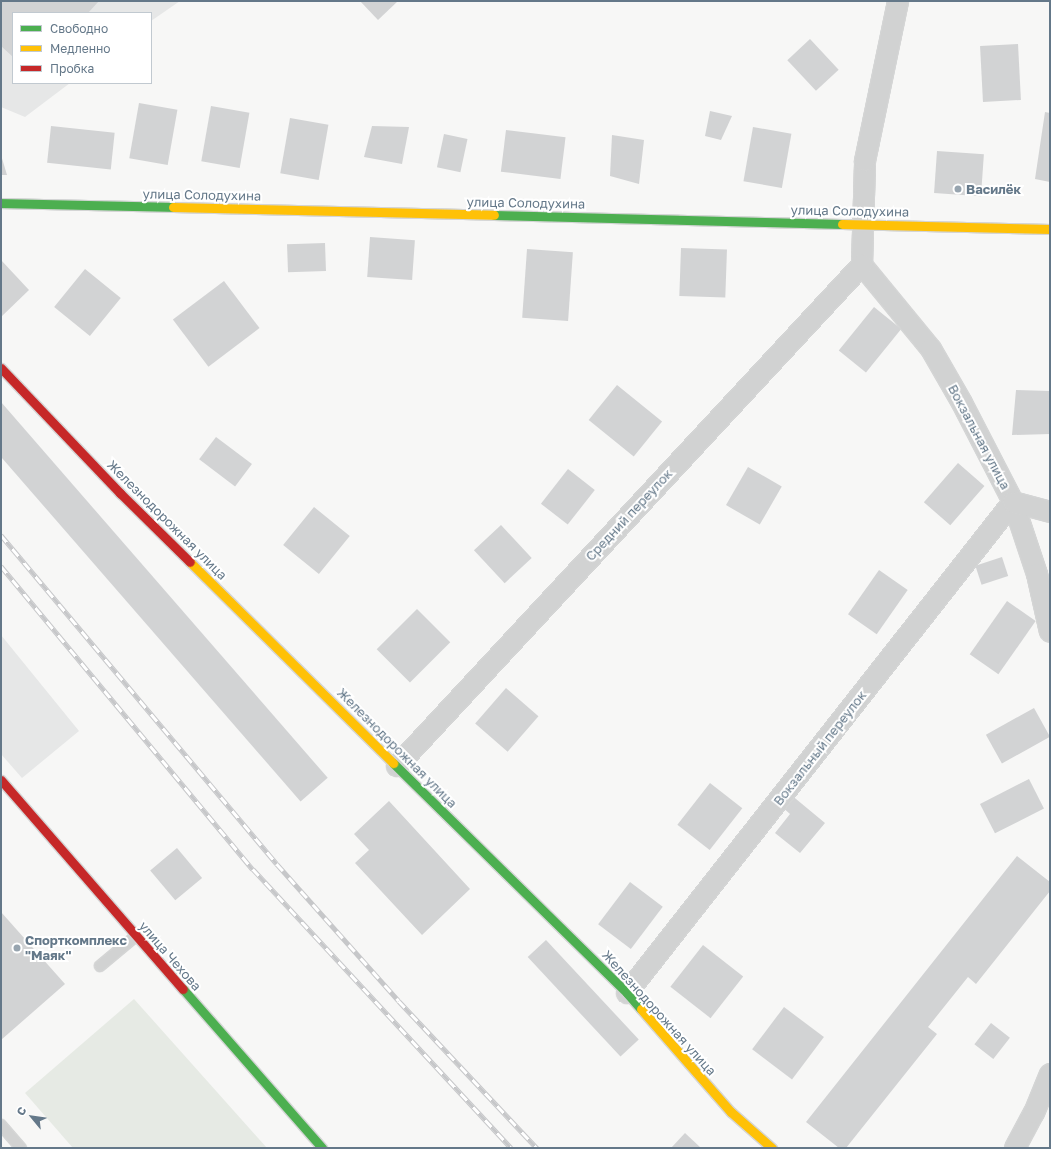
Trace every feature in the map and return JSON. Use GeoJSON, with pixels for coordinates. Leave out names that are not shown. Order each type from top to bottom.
{"type":"FeatureCollection","features":[{"type":"Feature","properties":{"kind":"street"},"geometry":{"type":"LineString","coordinates":[[862,265],[865,161],[898,1]]}},
{"type":"Feature","properties":{"kind":"street","name":"улица Солодухина"},"geometry":{"type":"LineString","coordinates":[[1,202],[1050,229]]}},
{"type":"Feature","properties":{"kind":"street","name":"Вокзальная улица"},"geometry":{"type":"LineString","coordinates":[[862,265],[931,349],[962,403],[1013,502],[1037,574],[1050,632]]}},
{"type":"Feature","properties":{"kind":"street","name":"Средний переулок"},"geometry":{"type":"LineString","coordinates":[[397,766],[862,265]]}},
{"type":"Feature","properties":{"kind":"street","name":"Железнодорожная улица"},"geometry":{"type":"LineString","coordinates":[[1,368],[120,493],[627,993],[731,1112],[772,1148]]}},
{"type":"Feature","properties":{"kind":"street"},"geometry":{"type":"LineString","coordinates":[[1013,502],[1050,512]]}},
{"type":"Feature","properties":{"kind":"street","name":"Вокзальный переулок"},"geometry":{"type":"LineString","coordinates":[[627,993],[1013,502]]}},
{"type":"Feature","properties":{"kind":"street","name":"улица Чехова"},"geometry":{"type":"LineString","coordinates":[[1,780],[322,1148]]}},
{"type":"Feature","properties":{"kind":"street"},"geometry":{"type":"LineString","coordinates":[[1015,1148],[1034,1113],[1050,1074]]}},
{"type":"Feature","properties":{"kind":"lane"},"geometry":{"type":"LineString","coordinates":[[100,966],[136,936]]}},
{"type":"Feature","properties":{"kind":"lane"},"geometry":{"type":"LineString","coordinates":[[1,1125],[21,1148]]}},
{"type":"Feature","properties":{"kind":"shaded area"},"geometry":{"type":"Polygon","coordinates":[[[1,1],[180,1],[152,20],[152,12],[12,12],[12,84],[69,84],[25,117],[1,107],[1,1]]]}},
{"type":"Feature","properties":{"kind":"shaded area"},"geometry":{"type":"Polygon","coordinates":[[[1,635],[79,731],[22,778],[1,754],[1,635]]]}},
{"type":"Feature","properties":{"kind":"shaded area"},"geometry":{"type":"Polygon","coordinates":[[[134,999],[267,1148],[73,1148],[25,1093],[134,999]]]}},
{"type":"Feature","properties":{"kind":"building"},"geometry":{"type":"Polygon","coordinates":[[[1,1],[99,1],[89,12],[12,12],[12,56],[1,46],[1,1]]]}},
{"type":"Feature","properties":{"kind":"building"},"geometry":{"type":"Polygon","coordinates":[[[360,1],[398,1],[378,20],[360,1]]]}},
{"type":"Feature","properties":{"kind":"building"},"geometry":{"type":"Polygon","coordinates":[[[810,39],[839,70],[816,91],[787,60],[810,39]]]}},
{"type":"Feature","properties":{"kind":"building"},"geometry":{"type":"Polygon","coordinates":[[[1018,44],[1021,100],[983,102],[980,46],[1018,44]]]}},
{"type":"Feature","properties":{"kind":"building"},"geometry":{"type":"Polygon","coordinates":[[[139,103],[177,110],[168,165],[129,158],[139,103]]]}},
{"type":"Feature","properties":{"kind":"building"},"geometry":{"type":"Polygon","coordinates":[[[211,106],[249,113],[240,168],[201,161],[211,106]]]}},
{"type":"Feature","properties":{"kind":"building"},"geometry":{"type":"Polygon","coordinates":[[[710,111],[732,116],[721,140],[705,136],[710,111]]]}},
{"type":"Feature","properties":{"kind":"building"},"geometry":{"type":"Polygon","coordinates":[[[1045,112],[1050,113],[1050,182],[1035,179],[1045,112]]]}},
{"type":"Feature","properties":{"kind":"building"},"geometry":{"type":"Polygon","coordinates":[[[290,118],[328,125],[319,180],[280,173],[290,118]]]}},
{"type":"Feature","properties":{"kind":"building"},"geometry":{"type":"Polygon","coordinates":[[[51,126],[115,133],[111,169],[47,163],[51,126]]]}},
{"type":"Feature","properties":{"kind":"building"},"geometry":{"type":"Polygon","coordinates":[[[372,126],[409,127],[402,164],[364,157],[372,126]]]}},
{"type":"Feature","properties":{"kind":"building"},"geometry":{"type":"Polygon","coordinates":[[[753,127],[791,134],[782,188],[743,181],[753,127]]]}},
{"type":"Feature","properties":{"kind":"building"},"geometry":{"type":"Polygon","coordinates":[[[506,130],[566,137],[560,179],[501,172],[506,130]]]}},
{"type":"Feature","properties":{"kind":"building"},"geometry":{"type":"Polygon","coordinates":[[[444,134],[467,139],[460,172],[437,167],[444,134]]]}},
{"type":"Feature","properties":{"kind":"building"},"geometry":{"type":"Polygon","coordinates":[[[612,135],[644,140],[639,184],[610,176],[612,135]]]}},
{"type":"Feature","properties":{"kind":"building"},"geometry":{"type":"Polygon","coordinates":[[[937,151],[984,154],[981,196],[934,193],[937,151]]]}},
{"type":"Feature","properties":{"kind":"building"},"geometry":{"type":"Polygon","coordinates":[[[1,155],[7,175],[1,175],[1,155]]]}},
{"type":"Feature","properties":{"kind":"building"},"geometry":{"type":"Polygon","coordinates":[[[370,237],[415,240],[412,280],[367,277],[370,237]]]}},
{"type":"Feature","properties":{"kind":"building"},"geometry":{"type":"Polygon","coordinates":[[[325,243],[326,271],[288,272],[287,244],[325,243]]]}},
{"type":"Feature","properties":{"kind":"building"},"geometry":{"type":"Polygon","coordinates":[[[681,248],[727,250],[725,298],[679,296],[681,248]]]}},
{"type":"Feature","properties":{"kind":"building"},"geometry":{"type":"Polygon","coordinates":[[[527,249],[573,252],[568,321],[522,318],[527,249]]]}},
{"type":"Feature","properties":{"kind":"building"},"geometry":{"type":"Polygon","coordinates":[[[1,260],[29,290],[1,317],[1,260]]]}},
{"type":"Feature","properties":{"kind":"building"},"geometry":{"type":"Polygon","coordinates":[[[85,269],[121,298],[90,336],[54,307],[85,269]]]}},
{"type":"Feature","properties":{"kind":"building"},"geometry":{"type":"Polygon","coordinates":[[[224,281],[260,328],[208,367],[173,320],[224,281]]]}},
{"type":"Feature","properties":{"kind":"building"},"geometry":{"type":"Polygon","coordinates":[[[874,307],[901,329],[866,373],[839,351],[874,307]]]}},
{"type":"Feature","properties":{"kind":"building"},"geometry":{"type":"Polygon","coordinates":[[[617,385],[662,422],[634,456],[589,420],[617,385]]]}},
{"type":"Feature","properties":{"kind":"building"},"geometry":{"type":"Polygon","coordinates":[[[1016,390],[1050,391],[1050,434],[1012,435],[1016,390]]]}},
{"type":"Feature","properties":{"kind":"building"},"geometry":{"type":"Polygon","coordinates":[[[1,402],[328,778],[301,801],[1,457],[1,402]]]}},
{"type":"Feature","properties":{"kind":"building"},"geometry":{"type":"Polygon","coordinates":[[[216,437],[252,464],[235,486],[199,459],[216,437]]]}},
{"type":"Feature","properties":{"kind":"building"},"geometry":{"type":"Polygon","coordinates":[[[958,463],[984,486],[950,525],[924,502],[958,463]]]}},
{"type":"Feature","properties":{"kind":"building"},"geometry":{"type":"Polygon","coordinates":[[[748,467],[782,486],[760,525],[726,505],[748,467]]]}},
{"type":"Feature","properties":{"kind":"building"},"geometry":{"type":"Polygon","coordinates":[[[568,469],[595,490],[568,525],[541,504],[568,469]]]}},
{"type":"Feature","properties":{"kind":"building"},"geometry":{"type":"Polygon","coordinates":[[[314,507],[350,536],[319,574],[283,545],[314,507]]]}},
{"type":"Feature","properties":{"kind":"building"},"geometry":{"type":"Polygon","coordinates":[[[501,525],[532,558],[505,583],[474,550],[501,525]]]}},
{"type":"Feature","properties":{"kind":"building"},"geometry":{"type":"Polygon","coordinates":[[[1002,557],[1008,576],[982,585],[975,566],[1002,557]]]}},
{"type":"Feature","properties":{"kind":"building"},"geometry":{"type":"Polygon","coordinates":[[[879,570],[908,590],[877,634],[848,614],[879,570]]]}},
{"type":"Feature","properties":{"kind":"building"},"geometry":{"type":"Polygon","coordinates":[[[1007,601],[1036,621],[998,674],[970,654],[1007,601]]]}},
{"type":"Feature","properties":{"kind":"building"},"geometry":{"type":"Polygon","coordinates":[[[417,609],[450,642],[410,683],[377,649],[417,609]]]}},
{"type":"Feature","properties":{"kind":"building"},"geometry":{"type":"Polygon","coordinates":[[[506,688],[538,716],[508,752],[475,723],[506,688]]]}},
{"type":"Feature","properties":{"kind":"building"},"geometry":{"type":"Polygon","coordinates":[[[1034,708],[1050,737],[1002,764],[986,735],[1034,708]]]}},
{"type":"Feature","properties":{"kind":"building"},"geometry":{"type":"Polygon","coordinates":[[[1029,779],[1044,808],[995,833],[980,804],[1029,779]]]}},
{"type":"Feature","properties":{"kind":"building"},"geometry":{"type":"Polygon","coordinates":[[[710,783],[742,808],[710,850],[677,825],[710,783]]]}},
{"type":"Feature","properties":{"kind":"building"},"geometry":{"type":"Polygon","coordinates":[[[790,794],[825,823],[800,853],[775,833],[790,814],[781,806],[790,794]]]}},
{"type":"Feature","properties":{"kind":"building"},"geometry":{"type":"Polygon","coordinates":[[[389,801],[470,889],[422,935],[355,863],[369,850],[354,834],[389,801]]]}},
{"type":"Feature","properties":{"kind":"building"},"geometry":{"type":"Polygon","coordinates":[[[177,848],[202,878],[175,900],[150,870],[177,848]]]}},
{"type":"Feature","properties":{"kind":"building"},"geometry":{"type":"Polygon","coordinates":[[[1017,856],[1050,882],[1050,891],[976,984],[968,977],[928,1027],[937,1034],[846,1148],[839,1148],[806,1122],[1017,856]]]}},
{"type":"Feature","properties":{"kind":"building"},"geometry":{"type":"Polygon","coordinates":[[[630,882],[663,907],[631,949],[598,924],[630,882]]]}},
{"type":"Feature","properties":{"kind":"building","name":"Спорткомплекс \"Маяк\""},"geometry":{"type":"Polygon","coordinates":[[[1,912],[65,984],[1,1040],[1,912]]]}},
{"type":"Feature","properties":{"kind":"building"},"geometry":{"type":"Polygon","coordinates":[[[546,940],[639,1039],[620,1057],[528,957],[546,940]]]}},
{"type":"Feature","properties":{"kind":"building"},"geometry":{"type":"Polygon","coordinates":[[[703,945],[743,976],[711,1018],[670,987],[703,945]]]}},
{"type":"Feature","properties":{"kind":"building"},"geometry":{"type":"Polygon","coordinates":[[[784,1007],[824,1037],[792,1079],[752,1049],[784,1007]]]}},
{"type":"Feature","properties":{"kind":"building"},"geometry":{"type":"Polygon","coordinates":[[[991,1023],[1010,1038],[993,1059],[974,1044],[991,1023]]]}},
{"type":"Feature","properties":{"kind":"building"},"geometry":{"type":"Polygon","coordinates":[[[685,1133],[701,1148],[671,1148],[685,1133]]]}},
{"type":"Feature","properties":{"kind":"railway"},"geometry":{"type":"LineString","coordinates":[[1,535],[277,864],[399,1001],[537,1148]]}},
{"type":"Feature","properties":{"kind":"railway"},"geometry":{"type":"LineString","coordinates":[[1,566],[253,869],[511,1148]]}},
{"type":"Feature","properties":{"kind":"traffic: fast"},"geometry":{"type":"LineString","coordinates":[[1,203],[173,207]]}},
{"type":"Feature","properties":{"kind":"traffic: fast"},"geometry":{"type":"LineString","coordinates":[[494,215],[842,224]]}},
{"type":"Feature","properties":{"kind":"traffic: fast"},"geometry":{"type":"LineString","coordinates":[[393,763],[627,993],[641,1009]]}},
{"type":"Feature","properties":{"kind":"traffic: fast"},"geometry":{"type":"LineString","coordinates":[[183,989],[322,1148]]}},
{"type":"Feature","properties":{"kind":"traffic: slow"},"geometry":{"type":"LineString","coordinates":[[173,207],[494,215]]}},
{"type":"Feature","properties":{"kind":"traffic: slow"},"geometry":{"type":"LineString","coordinates":[[842,224],[1050,229]]}},
{"type":"Feature","properties":{"kind":"traffic: slow"},"geometry":{"type":"LineString","coordinates":[[190,562],[393,763]]}},
{"type":"Feature","properties":{"kind":"traffic: slow"},"geometry":{"type":"LineString","coordinates":[[641,1009],[731,1112],[772,1148]]}},
{"type":"Feature","properties":{"kind":"traffic: jam"},"geometry":{"type":"LineString","coordinates":[[1,368],[120,493],[190,562]]}},
{"type":"Feature","properties":{"kind":"traffic: jam"},"geometry":{"type":"LineString","coordinates":[[1,780],[183,989]]}},
{"type":"Feature","properties":{"kind":"place","name":"Василёк"},"geometry":{"type":"Point","coordinates":[958,189]}},
{"type":"Feature","properties":{"kind":"place","name":"Спорткомплекс \"Маяк\""},"geometry":{"type":"Point","coordinates":[17,948]}}]}
